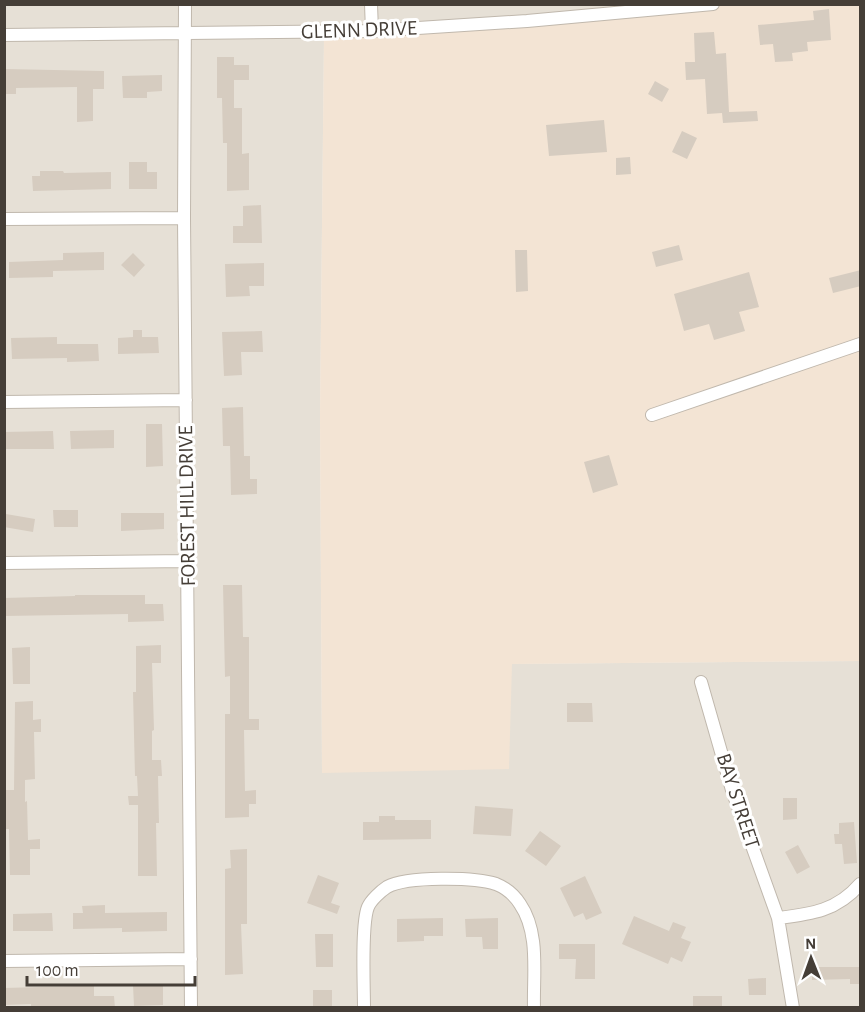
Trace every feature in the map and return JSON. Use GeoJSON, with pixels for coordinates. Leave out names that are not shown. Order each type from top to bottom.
{"type":"FeatureCollection","features":[{"type":"Feature","properties":{"kind":"street","name":"FOREST HILL DRIVE"},"geometry":{"type":"LineString","coordinates":[[185,4],[184,218],[191,1008]]}},
{"type":"Feature","properties":{"kind":"street"},"geometry":{"type":"LineString","coordinates":[[371,4],[372,31]]}},
{"type":"Feature","properties":{"kind":"street","name":"GLENN DRIVE"},"geometry":{"type":"LineString","coordinates":[[4,35],[372,31],[527,21],[712,4]]}},
{"type":"Feature","properties":{"kind":"street"},"geometry":{"type":"LineString","coordinates":[[4,219],[184,218]]}},
{"type":"Feature","properties":{"kind":"street"},"geometry":{"type":"LineString","coordinates":[[652,415],[861,344]]}},
{"type":"Feature","properties":{"kind":"street"},"geometry":{"type":"LineString","coordinates":[[4,402],[186,400]]}},
{"type":"Feature","properties":{"kind":"street"},"geometry":{"type":"LineString","coordinates":[[4,563],[188,561]]}},
{"type":"Feature","properties":{"kind":"street","name":"BAY STREET"},"geometry":{"type":"LineString","coordinates":[[701,682],[732,790],[778,918],[793,1008]]}},
{"type":"Feature","properties":{"kind":"street"},"geometry":{"type":"LineString","coordinates":[[364,1008],[365,925],[368,907],[388,887],[407,881],[444,879],[496,885],[511,893],[521,905],[531,925],[534,1008]]}},
{"type":"Feature","properties":{"kind":"street"},"geometry":{"type":"LineString","coordinates":[[778,918],[811,914],[842,902],[861,884]]}},
{"type":"Feature","properties":{"kind":"street"},"geometry":{"type":"LineString","coordinates":[[4,961],[191,959]]}},
{"type":"Feature","properties":{"kind":"shaded area"},"geometry":{"type":"Polygon","coordinates":[[[5,5],[692,5],[324,37],[320,415],[322,772],[512,664],[860,661],[860,1007],[5,1008],[5,5]]]}},
{"type":"Feature","properties":{"kind":"shaded area"},"geometry":{"type":"Polygon","coordinates":[[[692,5],[860,5],[860,661],[512,664],[509,769],[322,773],[320,415],[324,37],[692,5]]]}},
{"type":"Feature","properties":{"kind":"building"},"geometry":{"type":"Polygon","coordinates":[[[829,9],[831,40],[807,42],[808,51],[792,53],[793,61],[775,62],[773,44],[760,45],[758,25],[814,20],[813,11],[829,9]]]}},
{"type":"Feature","properties":{"kind":"building"},"geometry":{"type":"Polygon","coordinates":[[[714,32],[716,54],[726,53],[729,112],[757,111],[758,121],[723,123],[722,113],[707,114],[705,79],[686,80],[685,62],[695,62],[694,33],[714,32]]]}},
{"type":"Feature","properties":{"kind":"building"},"geometry":{"type":"Polygon","coordinates":[[[217,57],[234,57],[234,65],[249,65],[249,80],[234,80],[234,108],[242,108],[242,154],[249,153],[249,190],[227,191],[227,143],[223,143],[222,98],[217,98],[217,57]]]}},
{"type":"Feature","properties":{"kind":"building"},"geometry":{"type":"Polygon","coordinates":[[[4,69],[104,71],[104,89],[93,89],[93,121],[77,122],[77,87],[16,88],[16,94],[4,94],[4,69]]]}},
{"type":"Feature","properties":{"kind":"building"},"geometry":{"type":"Polygon","coordinates":[[[162,75],[162,91],[147,92],[147,98],[123,98],[122,76],[162,75]]]}},
{"type":"Feature","properties":{"kind":"building"},"geometry":{"type":"Polygon","coordinates":[[[655,81],[669,89],[662,102],[648,94],[655,81]]]}},
{"type":"Feature","properties":{"kind":"building"},"geometry":{"type":"Polygon","coordinates":[[[604,120],[607,152],[549,156],[546,125],[604,120]]]}},
{"type":"Feature","properties":{"kind":"building"},"geometry":{"type":"Polygon","coordinates":[[[682,131],[697,138],[687,159],[672,152],[682,131]]]}},
{"type":"Feature","properties":{"kind":"building"},"geometry":{"type":"Polygon","coordinates":[[[630,157],[631,174],[616,175],[616,158],[630,157]]]}},
{"type":"Feature","properties":{"kind":"building"},"geometry":{"type":"Polygon","coordinates":[[[129,162],[147,162],[147,172],[157,172],[157,189],[129,189],[129,162]]]}},
{"type":"Feature","properties":{"kind":"building"},"geometry":{"type":"Polygon","coordinates":[[[40,171],[111,172],[111,189],[33,191],[32,176],[40,176],[40,171]]]}},
{"type":"Feature","properties":{"kind":"building"},"geometry":{"type":"Polygon","coordinates":[[[261,205],[262,243],[233,243],[233,226],[243,226],[243,206],[261,205]]]}},
{"type":"Feature","properties":{"kind":"building"},"geometry":{"type":"Polygon","coordinates":[[[679,245],[683,260],[656,267],[652,252],[679,245]]]}},
{"type":"Feature","properties":{"kind":"building"},"geometry":{"type":"Polygon","coordinates":[[[515,250],[527,250],[528,291],[516,292],[515,250]]]}},
{"type":"Feature","properties":{"kind":"building"},"geometry":{"type":"Polygon","coordinates":[[[104,252],[104,270],[53,271],[53,277],[9,278],[9,262],[63,260],[63,253],[104,252]]]}},
{"type":"Feature","properties":{"kind":"building"},"geometry":{"type":"Polygon","coordinates":[[[133,253],[145,265],[134,277],[121,265],[133,253]]]}},
{"type":"Feature","properties":{"kind":"building"},"geometry":{"type":"Polygon","coordinates":[[[264,263],[264,286],[249,286],[250,296],[226,297],[225,264],[264,263]]]}},
{"type":"Feature","properties":{"kind":"building"},"geometry":{"type":"Polygon","coordinates":[[[861,270],[861,286],[833,293],[829,278],[861,270]]]}},
{"type":"Feature","properties":{"kind":"building"},"geometry":{"type":"Polygon","coordinates":[[[749,272],[759,307],[739,312],[745,331],[714,340],[709,324],[684,331],[674,294],[749,272]]]}},
{"type":"Feature","properties":{"kind":"building"},"geometry":{"type":"Polygon","coordinates":[[[133,330],[142,330],[142,337],[158,337],[159,353],[118,354],[118,338],[133,337],[133,330]]]}},
{"type":"Feature","properties":{"kind":"building"},"geometry":{"type":"Polygon","coordinates":[[[262,331],[263,352],[241,352],[242,375],[224,376],[222,332],[262,331]]]}},
{"type":"Feature","properties":{"kind":"building"},"geometry":{"type":"Polygon","coordinates":[[[57,337],[57,344],[98,344],[99,361],[67,362],[67,358],[12,359],[11,338],[57,337]]]}},
{"type":"Feature","properties":{"kind":"building"},"geometry":{"type":"Polygon","coordinates":[[[243,407],[244,456],[250,456],[250,479],[257,479],[257,494],[231,495],[230,446],[223,446],[222,408],[243,407]]]}},
{"type":"Feature","properties":{"kind":"building"},"geometry":{"type":"Polygon","coordinates":[[[146,424],[162,424],[163,466],[146,467],[146,424]]]}},
{"type":"Feature","properties":{"kind":"building"},"geometry":{"type":"Polygon","coordinates":[[[114,430],[114,448],[71,449],[70,431],[114,430]]]}},
{"type":"Feature","properties":{"kind":"building"},"geometry":{"type":"Polygon","coordinates":[[[53,431],[54,449],[4,449],[4,432],[53,431]]]}},
{"type":"Feature","properties":{"kind":"building"},"geometry":{"type":"Polygon","coordinates":[[[609,455],[618,485],[593,493],[584,462],[609,455]]]}},
{"type":"Feature","properties":{"kind":"building"},"geometry":{"type":"Polygon","coordinates":[[[53,510],[78,510],[78,527],[54,527],[53,510]]]}},
{"type":"Feature","properties":{"kind":"building"},"geometry":{"type":"Polygon","coordinates":[[[121,513],[164,513],[164,529],[121,531],[121,513]]]}},
{"type":"Feature","properties":{"kind":"building"},"geometry":{"type":"Polygon","coordinates":[[[6,514],[35,519],[33,532],[4,527],[6,514]]]}},
{"type":"Feature","properties":{"kind":"building"},"geometry":{"type":"Polygon","coordinates":[[[223,585],[242,585],[243,637],[249,637],[249,719],[259,719],[259,730],[244,730],[245,791],[256,790],[256,804],[249,804],[249,817],[225,818],[225,714],[230,714],[230,676],[225,677],[223,585]]]}},
{"type":"Feature","properties":{"kind":"building"},"geometry":{"type":"Polygon","coordinates":[[[145,595],[145,604],[163,604],[164,621],[128,622],[128,614],[4,616],[4,598],[145,595]]]}},
{"type":"Feature","properties":{"kind":"building"},"geometry":{"type":"Polygon","coordinates":[[[161,645],[161,663],[152,663],[154,730],[152,731],[152,760],[161,760],[162,776],[158,776],[157,876],[138,876],[138,805],[129,805],[128,796],[138,796],[137,776],[135,776],[133,692],[136,692],[136,646],[161,645]]]}},
{"type":"Feature","properties":{"kind":"building"},"geometry":{"type":"Polygon","coordinates":[[[30,647],[30,684],[13,684],[12,648],[30,647]]]}},
{"type":"Feature","properties":{"kind":"building"},"geometry":{"type":"Polygon","coordinates":[[[33,701],[33,720],[41,719],[41,732],[34,732],[35,779],[25,780],[25,802],[27,801],[28,840],[40,839],[40,849],[30,849],[30,875],[10,875],[9,829],[6,829],[6,790],[14,790],[15,702],[33,701]]]}},
{"type":"Feature","properties":{"kind":"building"},"geometry":{"type":"Polygon","coordinates":[[[567,703],[592,703],[593,722],[567,722],[567,703]]]}},
{"type":"Feature","properties":{"kind":"building"},"geometry":{"type":"Polygon","coordinates":[[[783,798],[797,798],[797,819],[783,820],[783,798]]]}},
{"type":"Feature","properties":{"kind":"building"},"geometry":{"type":"Polygon","coordinates":[[[475,806],[513,809],[511,836],[473,834],[475,806]]]}},
{"type":"Feature","properties":{"kind":"building"},"geometry":{"type":"Polygon","coordinates":[[[379,816],[395,816],[395,820],[431,820],[431,839],[363,840],[363,822],[379,822],[379,816]]]}},
{"type":"Feature","properties":{"kind":"building"},"geometry":{"type":"Polygon","coordinates":[[[854,822],[857,863],[844,864],[842,844],[835,844],[834,834],[839,834],[839,823],[854,822]]]}},
{"type":"Feature","properties":{"kind":"building"},"geometry":{"type":"Polygon","coordinates":[[[540,831],[561,846],[546,866],[525,851],[540,831]]]}},
{"type":"Feature","properties":{"kind":"building"},"geometry":{"type":"Polygon","coordinates":[[[798,845],[810,867],[797,874],[785,852],[798,845]]]}},
{"type":"Feature","properties":{"kind":"building"},"geometry":{"type":"Polygon","coordinates":[[[247,849],[247,924],[241,924],[243,974],[225,975],[225,869],[231,868],[230,850],[247,849]]]}},
{"type":"Feature","properties":{"kind":"building"},"geometry":{"type":"Polygon","coordinates":[[[318,875],[339,883],[331,903],[340,906],[337,914],[307,903],[318,875]]]}},
{"type":"Feature","properties":{"kind":"building"},"geometry":{"type":"Polygon","coordinates":[[[585,876],[602,913],[586,920],[583,913],[574,917],[560,888],[585,876]]]}},
{"type":"Feature","properties":{"kind":"building"},"geometry":{"type":"Polygon","coordinates":[[[105,905],[105,913],[167,912],[167,931],[122,932],[122,928],[73,929],[73,913],[83,913],[82,906],[105,905]]]}},
{"type":"Feature","properties":{"kind":"building"},"geometry":{"type":"Polygon","coordinates":[[[52,913],[53,931],[13,931],[13,914],[52,913]]]}},
{"type":"Feature","properties":{"kind":"building"},"geometry":{"type":"Polygon","coordinates":[[[634,916],[669,931],[673,922],[686,927],[681,938],[691,942],[682,962],[671,957],[668,964],[622,944],[634,916]]]}},
{"type":"Feature","properties":{"kind":"building"},"geometry":{"type":"Polygon","coordinates":[[[443,918],[443,936],[424,936],[424,941],[397,942],[397,919],[443,918]]]}},
{"type":"Feature","properties":{"kind":"building"},"geometry":{"type":"Polygon","coordinates":[[[498,918],[498,949],[483,949],[482,937],[466,937],[465,919],[498,918]]]}},
{"type":"Feature","properties":{"kind":"building"},"geometry":{"type":"Polygon","coordinates":[[[315,934],[333,934],[333,967],[316,967],[315,934]]]}},
{"type":"Feature","properties":{"kind":"building"},"geometry":{"type":"Polygon","coordinates":[[[559,944],[595,944],[595,979],[575,979],[576,959],[559,959],[559,944]]]}},
{"type":"Feature","properties":{"kind":"building"},"geometry":{"type":"Polygon","coordinates":[[[812,967],[861,967],[861,984],[850,984],[850,979],[812,980],[812,967]]]}},
{"type":"Feature","properties":{"kind":"building"},"geometry":{"type":"Polygon","coordinates":[[[766,978],[766,995],[749,995],[748,979],[766,978]]]}},
{"type":"Feature","properties":{"kind":"building"},"geometry":{"type":"Polygon","coordinates":[[[133,985],[163,985],[163,1005],[134,1006],[133,985]]]}},
{"type":"Feature","properties":{"kind":"building"},"geometry":{"type":"Polygon","coordinates":[[[94,986],[94,996],[114,996],[115,1008],[31,1008],[31,1004],[4,1005],[4,988],[94,986]]]}},
{"type":"Feature","properties":{"kind":"building"},"geometry":{"type":"Polygon","coordinates":[[[313,990],[332,990],[332,1008],[313,1008],[313,990]]]}},
{"type":"Feature","properties":{"kind":"building"},"geometry":{"type":"Polygon","coordinates":[[[693,996],[722,996],[722,1008],[693,1008],[693,996]]]}}]}
